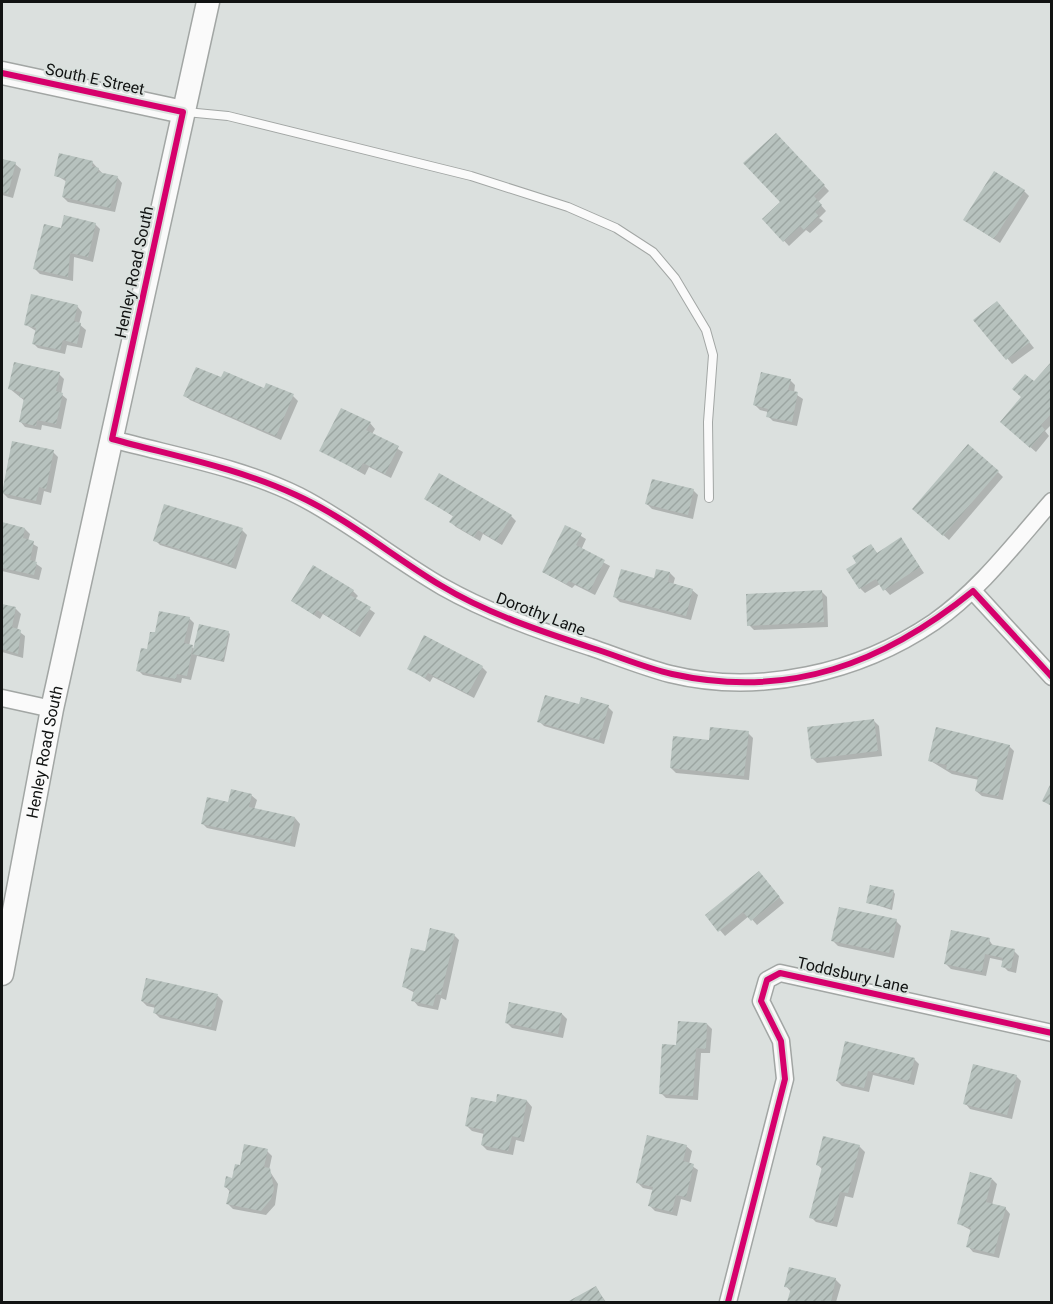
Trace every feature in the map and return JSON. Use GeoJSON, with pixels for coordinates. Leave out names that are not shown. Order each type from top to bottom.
{"type":"FeatureCollection","features":[{"type":"Feature","properties":{"kind":"street","name":"Henley Road South"},"geometry":{"type":"LineString","coordinates":[[2,974],[52,709],[208,2]]}},
{"type":"Feature","properties":{"kind":"street","name":"South E Street"},"geometry":{"type":"LineString","coordinates":[[2,73],[183,112]]}},
{"type":"Feature","properties":{"kind":"street","name":"Dorothy Lane"},"geometry":{"type":"LineString","coordinates":[[112,439],[234,471],[298,496],[467,600],[534,629],[672,674],[736,681],[785,680],[837,668],[898,644],[934,622],[973,591],[1052,501]]}},
{"type":"Feature","properties":{"kind":"street"},"geometry":{"type":"LineString","coordinates":[[973,591],[1052,677]]}},
{"type":"Feature","properties":{"kind":"street"},"geometry":{"type":"LineString","coordinates":[[2,698],[52,709]]}},
{"type":"Feature","properties":{"kind":"street","name":"Toddsbury Lane"},"geometry":{"type":"LineString","coordinates":[[728,1302],[785,1079],[781,1041],[761,1001],[767,980],[780,973],[1052,1033]]}},
{"type":"Feature","properties":{"kind":"lane"},"geometry":{"type":"LineString","coordinates":[[183,112],[228,116],[471,176],[568,207],[616,228],[653,252],[675,278],[706,330],[713,355],[708,422],[709,498]]}},
{"type":"Feature","properties":{"kind":"building"},"geometry":{"type":"Polygon","coordinates":[[[776,133],[825,185],[814,196],[822,205],[815,212],[819,216],[804,230],[800,226],[783,242],[762,219],[780,202],[743,163],[776,133]]]}},
{"type":"Feature","properties":{"kind":"building"},"geometry":{"type":"Polygon","coordinates":[[[59,153],[93,161],[92,166],[99,168],[98,172],[118,176],[110,208],[62,197],[66,179],[54,176],[59,153]]]}},
{"type":"Feature","properties":{"kind":"building"},"geometry":{"type":"Polygon","coordinates":[[[2,159],[16,162],[8,194],[2,192],[2,159]]]}},
{"type":"Feature","properties":{"kind":"building"},"geometry":{"type":"Polygon","coordinates":[[[994,171],[1025,190],[994,239],[963,220],[994,171]]]}},
{"type":"Feature","properties":{"kind":"building"},"geometry":{"type":"Polygon","coordinates":[[[64,215],[96,223],[88,257],[70,253],[68,277],[33,269],[44,224],[61,228],[64,215]]]}},
{"type":"Feature","properties":{"kind":"building"},"geometry":{"type":"Polygon","coordinates":[[[31,294],[78,305],[74,321],[81,323],[77,344],[63,340],[60,350],[32,344],[36,328],[24,325],[31,294]]]}},
{"type":"Feature","properties":{"kind":"building"},"geometry":{"type":"Polygon","coordinates":[[[997,301],[1030,342],[1006,360],[973,320],[997,301]]]}},
{"type":"Feature","properties":{"kind":"building"},"geometry":{"type":"Polygon","coordinates":[[[1052,361],[1052,413],[1041,425],[1045,430],[1030,448],[1000,422],[1021,397],[1012,389],[1025,374],[1034,381],[1052,361]]]}},
{"type":"Feature","properties":{"kind":"building"},"geometry":{"type":"Polygon","coordinates":[[[14,362],[60,372],[56,391],[63,393],[56,424],[37,420],[36,426],[19,422],[24,398],[19,397],[20,392],[8,389],[14,362]]]}},
{"type":"Feature","properties":{"kind":"building"},"geometry":{"type":"Polygon","coordinates":[[[196,367],[221,377],[224,371],[264,388],[266,383],[294,394],[276,436],[183,396],[196,367]]]}},
{"type":"Feature","properties":{"kind":"building"},"geometry":{"type":"Polygon","coordinates":[[[761,372],[791,379],[788,390],[798,392],[792,422],[766,417],[768,409],[753,405],[761,372]]]}},
{"type":"Feature","properties":{"kind":"building"},"geometry":{"type":"Polygon","coordinates":[[[341,408],[371,422],[366,430],[399,446],[385,474],[363,463],[359,471],[319,451],[341,408]]]}},
{"type":"Feature","properties":{"kind":"building"},"geometry":{"type":"Polygon","coordinates":[[[12,441],[54,450],[46,489],[39,487],[36,501],[2,493],[12,441]]]}},
{"type":"Feature","properties":{"kind":"building"},"geometry":{"type":"Polygon","coordinates":[[[968,444],[999,471],[943,536],[912,509],[968,444]]]}},
{"type":"Feature","properties":{"kind":"building"},"geometry":{"type":"Polygon","coordinates":[[[439,473],[512,515],[496,541],[478,530],[474,537],[449,522],[453,516],[424,499],[439,473]]]}},
{"type":"Feature","properties":{"kind":"building"},"geometry":{"type":"Polygon","coordinates":[[[652,479],[694,489],[688,515],[645,504],[652,479]]]}},
{"type":"Feature","properties":{"kind":"building"},"geometry":{"type":"Polygon","coordinates":[[[164,504],[243,528],[231,565],[153,541],[164,504]]]}},
{"type":"Feature","properties":{"kind":"building"},"geometry":{"type":"Polygon","coordinates":[[[2,522],[25,528],[23,538],[34,541],[30,560],[37,562],[34,575],[2,568],[2,522]]]}},
{"type":"Feature","properties":{"kind":"building"},"geometry":{"type":"Polygon","coordinates":[[[565,525],[582,533],[576,545],[605,560],[590,591],[569,581],[566,584],[542,572],[565,525]]]}},
{"type":"Feature","properties":{"kind":"building"},"geometry":{"type":"Polygon","coordinates":[[[901,537],[920,567],[883,591],[876,579],[859,589],[846,569],[856,563],[852,556],[871,544],[877,553],[901,537]]]}},
{"type":"Feature","properties":{"kind":"building"},"geometry":{"type":"Polygon","coordinates":[[[313,565],[354,590],[350,595],[371,607],[355,633],[317,610],[314,615],[291,601],[313,565]]]}},
{"type":"Feature","properties":{"kind":"building"},"geometry":{"type":"Polygon","coordinates":[[[621,569],[654,578],[656,569],[670,572],[668,582],[693,589],[686,616],[613,597],[621,569]]]}},
{"type":"Feature","properties":{"kind":"building"},"geometry":{"type":"Polygon","coordinates":[[[822,590],[824,622],[747,626],[746,594],[822,590]]]}},
{"type":"Feature","properties":{"kind":"building"},"geometry":{"type":"Polygon","coordinates":[[[2,604],[16,607],[12,627],[21,630],[18,654],[2,649],[2,604]]]}},
{"type":"Feature","properties":{"kind":"building"},"geometry":{"type":"Polygon","coordinates":[[[159,611],[190,617],[184,643],[193,645],[187,676],[177,674],[176,679],[136,671],[141,648],[147,649],[150,632],[155,632],[159,611]]]}},
{"type":"Feature","properties":{"kind":"building"},"geometry":{"type":"Polygon","coordinates":[[[199,624],[229,631],[223,661],[192,654],[199,624]]]}},
{"type":"Feature","properties":{"kind":"building"},"geometry":{"type":"Polygon","coordinates":[[[424,635],[483,666],[468,694],[428,673],[425,678],[407,669],[424,635]]]}},
{"type":"Feature","properties":{"kind":"building"},"geometry":{"type":"Polygon","coordinates":[[[545,695],[579,704],[581,697],[609,705],[599,740],[537,722],[545,695]]]}},
{"type":"Feature","properties":{"kind":"building"},"geometry":{"type":"Polygon","coordinates":[[[874,719],[878,751],[811,759],[807,727],[874,719]]]}},
{"type":"Feature","properties":{"kind":"building"},"geometry":{"type":"Polygon","coordinates":[[[710,727],[749,731],[744,776],[670,768],[673,736],[709,740],[710,727]]]}},
{"type":"Feature","properties":{"kind":"building"},"geometry":{"type":"Polygon","coordinates":[[[936,727],[1010,745],[998,796],[975,791],[978,777],[946,769],[947,765],[928,761],[936,727]]]}},
{"type":"Feature","properties":{"kind":"building"},"geometry":{"type":"Polygon","coordinates":[[[1052,781],[1052,806],[1042,801],[1052,781]]]}},
{"type":"Feature","properties":{"kind":"building"},"geometry":{"type":"Polygon","coordinates":[[[231,789],[252,794],[249,807],[295,817],[290,843],[201,824],[207,797],[228,802],[231,789]]]}},
{"type":"Feature","properties":{"kind":"building"},"geometry":{"type":"Polygon","coordinates":[[[759,871],[780,897],[751,921],[743,912],[718,932],[705,915],[759,871]]]}},
{"type":"Feature","properties":{"kind":"building"},"geometry":{"type":"Polygon","coordinates":[[[870,885],[894,890],[890,908],[866,903],[870,885]]]}},
{"type":"Feature","properties":{"kind":"building"},"geometry":{"type":"Polygon","coordinates":[[[839,907],[897,919],[889,953],[831,941],[839,907]]]}},
{"type":"Feature","properties":{"kind":"building"},"geometry":{"type":"Polygon","coordinates":[[[430,928],[455,934],[441,995],[436,994],[433,1006],[411,1001],[414,990],[402,987],[411,948],[425,951],[430,928]]]}},
{"type":"Feature","properties":{"kind":"building"},"geometry":{"type":"Polygon","coordinates":[[[951,930],[990,938],[989,944],[1015,949],[1011,969],[1001,967],[1003,958],[985,954],[982,972],[944,964],[951,930]]]}},
{"type":"Feature","properties":{"kind":"building"},"geometry":{"type":"Polygon","coordinates":[[[146,978],[218,994],[211,1027],[153,1013],[155,1005],[141,1001],[146,978]]]}},
{"type":"Feature","properties":{"kind":"building"},"geometry":{"type":"Polygon","coordinates":[[[509,1002],[562,1013],[558,1034],[505,1023],[509,1002]]]}},
{"type":"Feature","properties":{"kind":"building"},"geometry":{"type":"Polygon","coordinates":[[[678,1021],[707,1023],[706,1049],[696,1048],[693,1096],[659,1094],[662,1044],[676,1045],[678,1021]]]}},
{"type":"Feature","properties":{"kind":"building"},"geometry":{"type":"Polygon","coordinates":[[[845,1041],[915,1058],[909,1081],[868,1071],[864,1088],[836,1081],[845,1041]]]}},
{"type":"Feature","properties":{"kind":"building"},"geometry":{"type":"Polygon","coordinates":[[[973,1064],[1017,1075],[1007,1115],[963,1104],[973,1064]]]}},
{"type":"Feature","properties":{"kind":"building"},"geometry":{"type":"Polygon","coordinates":[[[497,1094],[527,1100],[520,1138],[512,1136],[508,1151],[481,1145],[484,1130],[465,1126],[471,1097],[496,1102],[497,1094]]]}},
{"type":"Feature","properties":{"kind":"building"},"geometry":{"type":"Polygon","coordinates":[[[647,1135],[687,1145],[683,1161],[694,1164],[686,1197],[676,1195],[672,1212],[648,1206],[653,1187],[636,1183],[647,1135]]]}},
{"type":"Feature","properties":{"kind":"building"},"geometry":{"type":"Polygon","coordinates":[[[823,1136],[860,1145],[848,1193],[840,1192],[832,1223],[809,1218],[822,1167],[816,1165],[823,1136]]]}},
{"type":"Feature","properties":{"kind":"building"},"geometry":{"type":"Polygon","coordinates":[[[244,1144],[268,1149],[264,1167],[270,1168],[274,1189],[271,1199],[261,1211],[226,1204],[230,1189],[224,1187],[226,1176],[232,1178],[235,1164],[240,1165],[244,1144]]]}},
{"type":"Feature","properties":{"kind":"building"},"geometry":{"type":"Polygon","coordinates":[[[970,1172],[992,1178],[986,1202],[1006,1207],[994,1254],[966,1247],[971,1228],[957,1224],[970,1172]]]}},
{"type":"Feature","properties":{"kind":"building"},"geometry":{"type":"Polygon","coordinates":[[[789,1267],[836,1278],[831,1302],[821,1300],[821,1302],[787,1302],[791,1288],[784,1287],[789,1267]]]}},
{"type":"Feature","properties":{"kind":"building"},"geometry":{"type":"Polygon","coordinates":[[[596,1286],[605,1302],[567,1302],[596,1286]]]}},
{"type":"Feature","properties":{"kind":"cycle path"},"geometry":{"type":"LineString","coordinates":[[2,73],[183,112],[112,439],[229,470],[296,495],[351,526],[440,585],[476,604],[533,628],[672,674],[715,681],[756,682],[795,678],[833,669],[870,656],[905,638],[973,591],[1052,677]]}},
{"type":"Feature","properties":{"kind":"cycle path"},"geometry":{"type":"LineString","coordinates":[[728,1302],[785,1079],[781,1041],[761,1001],[767,980],[780,973],[1052,1033]]}}]}
